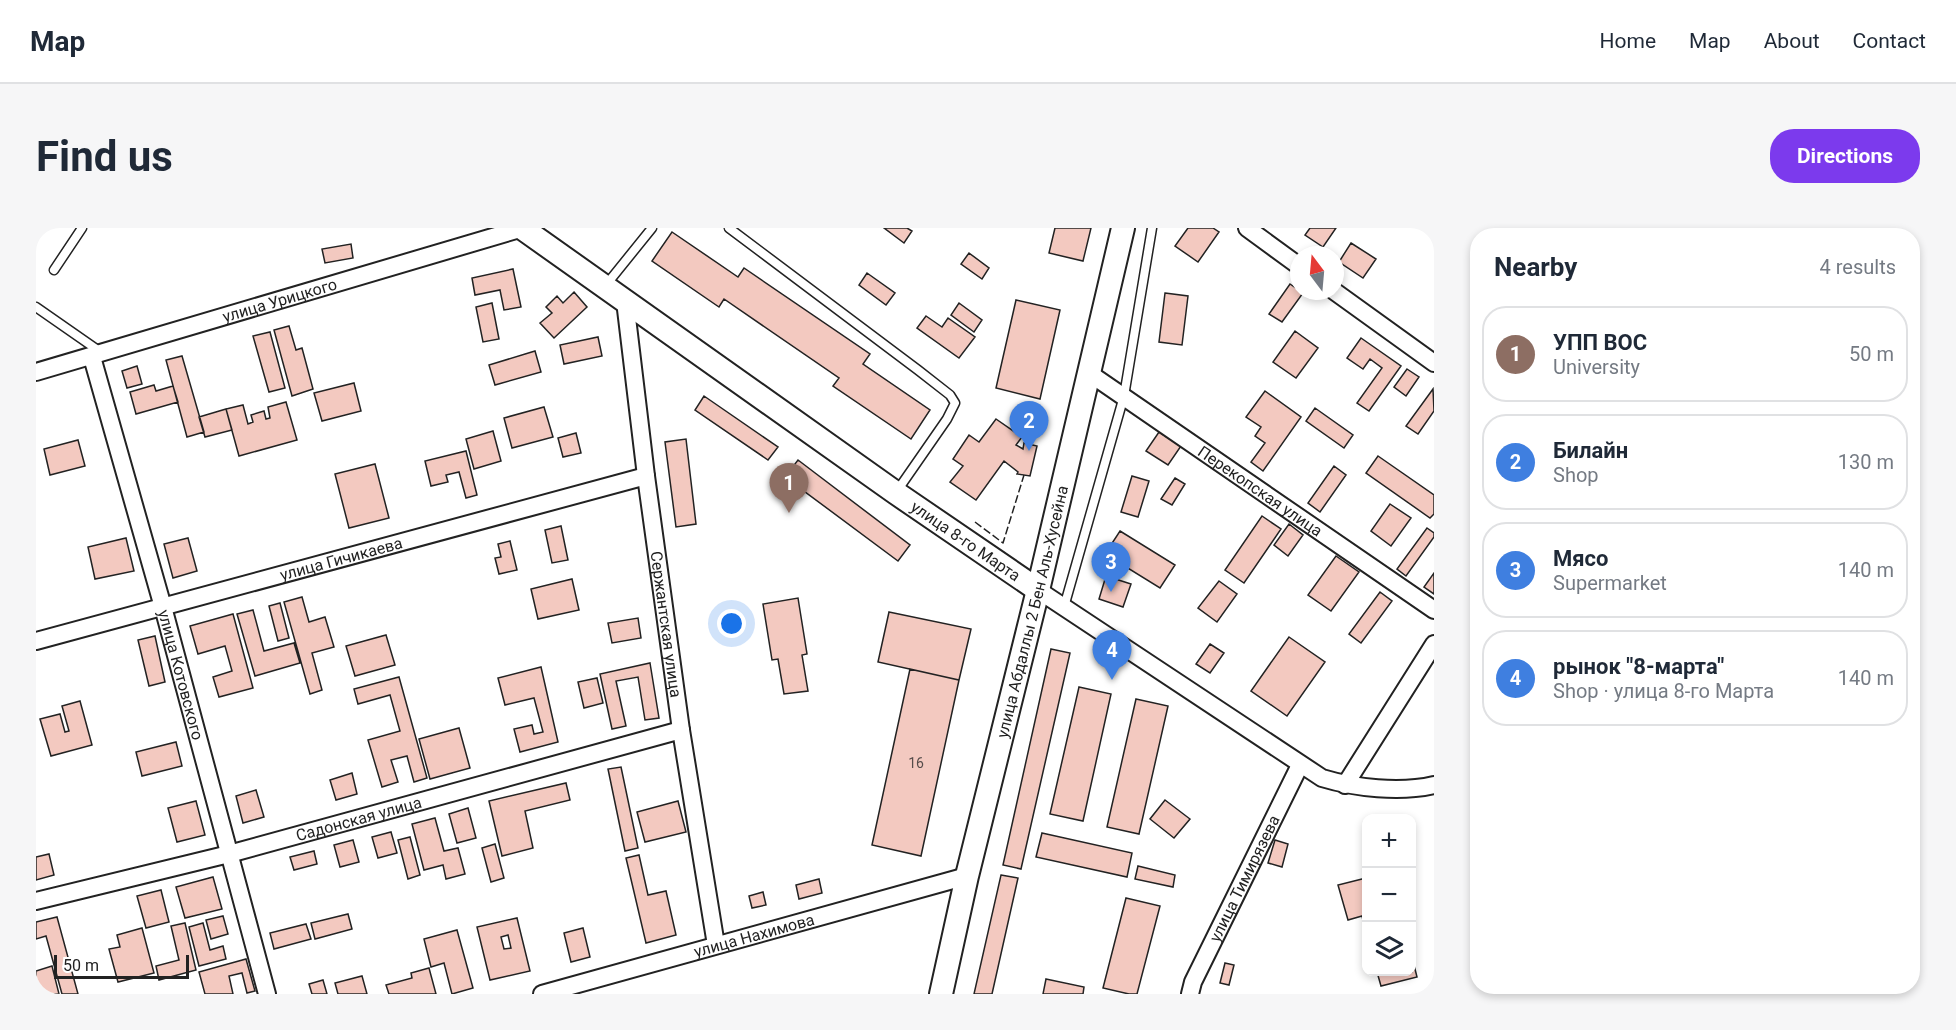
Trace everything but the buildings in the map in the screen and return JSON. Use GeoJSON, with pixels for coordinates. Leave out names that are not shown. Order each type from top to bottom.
{"type":"FeatureCollection","features":[{"type":"Feature","properties":{"kind":"main road","name":"улица 8-го Марта"},"geometry":{"type":"LineString","coordinates":[[523,228],[896,493],[1038,590]]}},
{"type":"Feature","properties":{"kind":"main road","name":"улица Абдаллы 2 Бен Аль-Хусейна"},"geometry":{"type":"LineString","coordinates":[[941,994],[967,876],[1038,590],[1122,228]]}},
{"type":"Feature","properties":{"kind":"street","name":"улица Урицкого"},"geometry":{"type":"LineString","coordinates":[[36,372],[523,228]]}},
{"type":"Feature","properties":{"kind":"street"},"geometry":{"type":"LineString","coordinates":[[1247,228],[1290,259]]}},
{"type":"Feature","properties":{"kind":"street"},"geometry":{"type":"LineString","coordinates":[[1344,298],[1434,363]]}},
{"type":"Feature","properties":{"kind":"street","name":"Сержантская улица"},"geometry":{"type":"LineString","coordinates":[[625,301],[646,476],[681,730],[716,945]]}},
{"type":"Feature","properties":{"kind":"street","name":"улица Котовского"},"geometry":{"type":"LineString","coordinates":[[97,355],[267,994]]}},
{"type":"Feature","properties":{"kind":"street","name":"Перекопская улица"},"geometry":{"type":"LineString","coordinates":[[1089,373],[1434,610]]}},
{"type":"Feature","properties":{"kind":"street","name":"улица Гичикаева"},"geometry":{"type":"LineString","coordinates":[[36,641],[646,476]]}},
{"type":"Feature","properties":{"kind":"street","name":"улица 8-го Марта"},"geometry":{"type":"LineString","coordinates":[[1038,590],[1322,778],[1345,785],[1388,789],[1433,789]]}},
{"type":"Feature","properties":{"kind":"street"},"geometry":{"type":"LineString","coordinates":[[1345,785],[1434,644]]}},
{"type":"Feature","properties":{"kind":"street","name":"Садонская улица"},"geometry":{"type":"LineString","coordinates":[[36,901],[229,854],[681,730]]}},
{"type":"Feature","properties":{"kind":"street","name":"улица Тимирязева"},"geometry":{"type":"LineString","coordinates":[[1190,994],[1193,982],[1300,765]]}},
{"type":"Feature","properties":{"kind":"street","name":"улица Нахимова"},"geometry":{"type":"LineString","coordinates":[[542,994],[967,876]]}},
{"type":"Feature","properties":{"kind":"lane"},"geometry":{"type":"LineString","coordinates":[[54,270],[82,228]]}},
{"type":"Feature","properties":{"kind":"lane"},"geometry":{"type":"LineString","coordinates":[[605,286],[652,228]]}},
{"type":"Feature","properties":{"kind":"lane"},"geometry":{"type":"LineString","coordinates":[[729,228],[950,395],[955,403],[947,419],[896,493]]}},
{"type":"Feature","properties":{"kind":"lane"},"geometry":{"type":"LineString","coordinates":[[1064,607],[1124,396],[1152,228]]}},
{"type":"Feature","properties":{"kind":"lane"},"geometry":{"type":"LineString","coordinates":[[36,307],[97,355]]}},
{"type":"Feature","properties":{"kind":"fence"},"geometry":{"type":"LineString","coordinates":[[975,522],[1003,543],[1024,475]]}},
{"type":"Feature","properties":{"kind":"place","name":"Билайн"},"geometry":{"type":"Point","coordinates":[1029,451]}},
{"type":"Feature","properties":{"kind":"place","name":"УПП ВОС"},"geometry":{"type":"Point","coordinates":[789,513]}},
{"type":"Feature","properties":{"kind":"place","name":"Мясо"},"geometry":{"type":"Point","coordinates":[1111,592]}},
{"type":"Feature","properties":{"kind":"place","name":"рынок \"8-марта\""},"geometry":{"type":"Point","coordinates":[1112,680]}}]}
